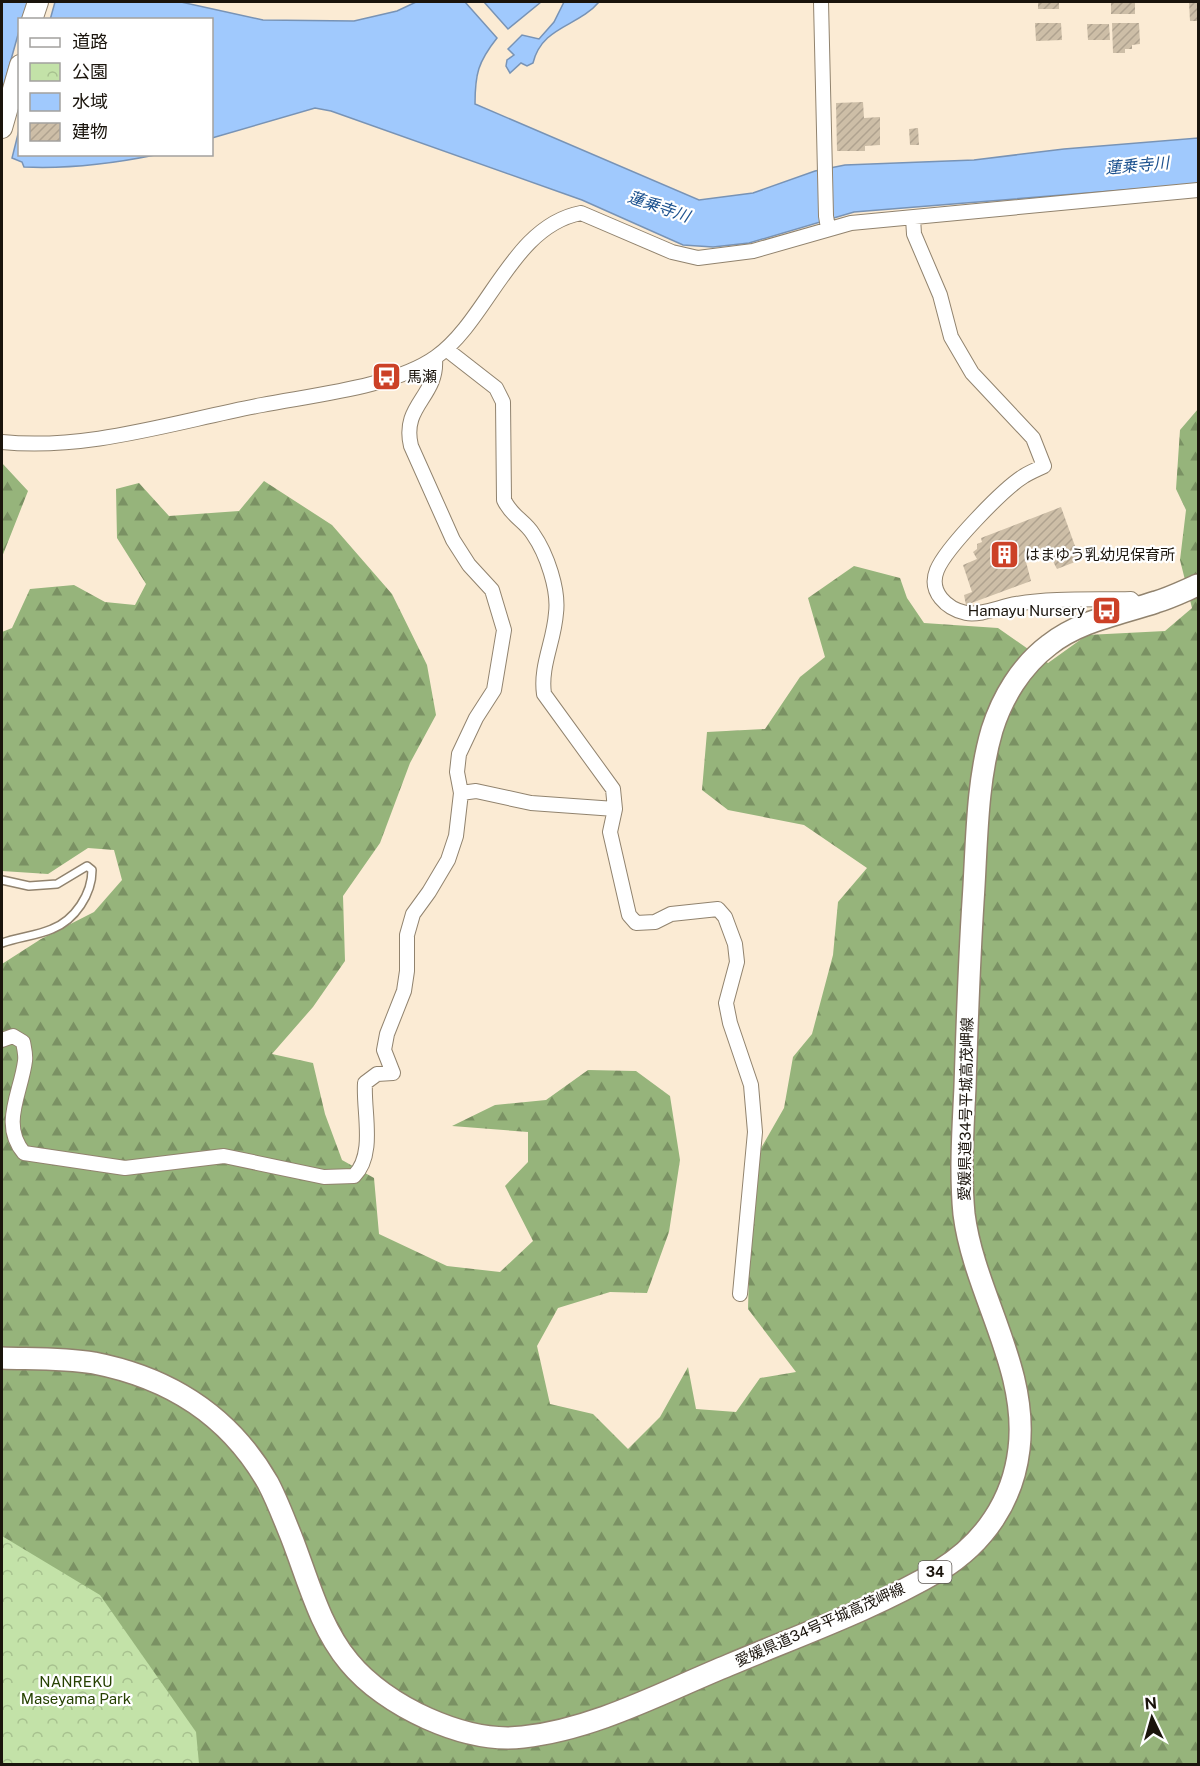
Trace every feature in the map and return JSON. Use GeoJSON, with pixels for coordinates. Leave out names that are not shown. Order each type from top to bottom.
{"type":"FeatureCollection","features":[{"type":"Feature","properties":{"kind":"main road"},"geometry":{"type":"LineString","coordinates":[[34,18],[38,2]]}},
{"type":"Feature","properties":{"kind":"main road"},"geometry":{"type":"LineString","coordinates":[[2,128],[18,72]]}},
{"type":"Feature","properties":{"kind":"main road","name":"愛媛県道34号平城高茂岬線"},"geometry":{"type":"LineString","coordinates":[[2,1358],[88,1362],[141,1374],[194,1400],[234,1435],[269,1485],[323,1621],[350,1664],[390,1699],[447,1729],[518,1738],[581,1725],[888,1598],[946,1566],[985,1534],[1007,1498],[1019,1451],[1020,1410],[1008,1361],[977,1271],[964,1213],[963,1125],[969,969],[983,768],[992,729],[1004,697],[1026,667],[1049,644],[1083,625],[1140,608],[1198,585]]}},
{"type":"Feature","properties":{"kind":"street"},"geometry":{"type":"LineString","coordinates":[[821,2],[827,222]]}},
{"type":"Feature","properties":{"kind":"street"},"geometry":{"type":"LineString","coordinates":[[2,442],[23,444],[97,438],[388,380],[435,359],[446,349],[469,323],[513,262],[544,230],[566,216],[581,213],[672,252],[698,258],[753,251],[827,222],[851,223],[913,218],[1198,190]]}},
{"type":"Feature","properties":{"kind":"street"},"geometry":{"type":"LineString","coordinates":[[913,218],[914,234],[940,295],[951,337],[972,373],[1033,438],[1044,466],[1010,488],[967,529],[937,570],[935,582],[938,597],[948,605],[968,614],[1017,603],[1069,601],[1131,599],[1140,608]]}},
{"type":"Feature","properties":{"kind":"street"},"geometry":{"type":"LineString","coordinates":[[446,349],[496,388],[502,402],[504,500],[510,512],[533,533],[555,590],[556,613],[542,677],[544,694],[613,789],[615,809],[610,832],[629,915],[636,923],[655,922],[671,914],[718,909],[725,917],[735,944],[737,962],[726,1003],[730,1023],[751,1085],[755,1132],[740,1294]]}},
{"type":"Feature","properties":{"kind":"street"},"geometry":{"type":"LineString","coordinates":[[2,1040],[13,1036],[23,1042],[26,1060],[9,1107],[10,1130],[16,1146],[24,1153],[125,1168],[224,1156],[324,1177],[354,1176],[362,1168],[366,1152],[365,1083],[377,1074],[393,1073],[384,1050],[387,1034],[404,991],[407,970],[407,935],[413,914],[448,860],[456,836],[461,793],[457,772],[459,754],[476,718],[494,690],[504,630],[492,590],[469,565],[453,540],[409,438],[407,430],[412,413],[430,387],[436,371],[435,359]]}},
{"type":"Feature","properties":{"kind":"street"},"geometry":{"type":"LineString","coordinates":[[461,793],[476,791],[531,802],[615,809]]}},
{"type":"Feature","properties":{"kind":"lane"},"geometry":{"type":"LineString","coordinates":[[2,880],[45,886],[57,884],[87,866],[92,870],[87,896],[72,915],[53,929],[2,943]]}},
{"type":"Feature","properties":{"kind":"green space"},"geometry":{"type":"Polygon","coordinates":[[[1198,409],[1198,1764],[2,1764],[2,964],[41,939],[94,912],[122,880],[114,850],[88,848],[48,874],[2,871],[2,632],[12,628],[30,589],[74,585],[105,602],[135,605],[146,584],[117,538],[116,489],[139,483],[169,516],[239,511],[264,481],[332,525],[392,594],[427,665],[436,715],[410,763],[380,843],[343,896],[345,961],[313,1007],[272,1054],[313,1063],[325,1114],[342,1160],[374,1178],[379,1234],[447,1266],[500,1272],[533,1241],[505,1186],[528,1162],[528,1132],[452,1126],[495,1105],[546,1100],[588,1070],[636,1071],[670,1096],[680,1160],[669,1232],[647,1293],[610,1292],[558,1308],[537,1346],[550,1404],[593,1414],[628,1449],[660,1417],[688,1367],[696,1409],[736,1412],[760,1378],[796,1372],[748,1309],[752,1164],[784,1108],[793,1057],[812,1034],[833,955],[838,902],[867,868],[804,825],[728,810],[702,790],[707,732],[765,729],[800,677],[825,657],[808,598],[854,566],[900,578],[907,598],[924,623],[998,628],[1048,663],[1087,635],[1165,631],[1192,608],[1180,560],[1186,510],[1176,489],[1180,430],[1198,409]]]}},
{"type":"Feature","properties":{"kind":"green space"},"geometry":{"type":"Polygon","coordinates":[[[2,463],[28,491],[2,557],[2,463]]]}},
{"type":"Feature","properties":{"kind":"green space","name":"NANREKU Maseyama Park"},"geometry":{"type":"Polygon","coordinates":[[[2,1536],[100,1595],[196,1732],[199,1764],[2,1764],[2,1536]]]}},
{"type":"Feature","properties":{"kind":"water"},"geometry":{"type":"Polygon","coordinates":[[[2,2],[28,2],[23,18],[18,18],[18,35],[2,92],[2,2]]]}},
{"type":"Feature","properties":{"kind":"water","name":"蓮乗寺川"},"geometry":{"type":"Polygon","coordinates":[[[55,2],[181,2],[263,20],[354,21],[397,11],[416,2],[465,2],[497,38],[479,69],[475,104],[699,200],[753,193],[815,171],[845,165],[974,160],[1064,149],[1198,138],[1198,184],[854,212],[749,243],[713,247],[683,245],[582,200],[331,111],[315,108],[213,138],[213,18],[51,18],[55,2]]]}},
{"type":"Feature","properties":{"kind":"water"},"geometry":{"type":"Polygon","coordinates":[[[484,2],[541,2],[508,29],[484,2]]]}},
{"type":"Feature","properties":{"kind":"water"},"geometry":{"type":"Polygon","coordinates":[[[564,2],[599,2],[591,10],[544,41],[533,63],[527,66],[521,63],[510,73],[506,66],[507,60],[514,55],[508,49],[522,35],[539,39],[554,22],[564,2]]]}},
{"type":"Feature","properties":{"kind":"water"},"geometry":{"type":"Polygon","coordinates":[[[18,134],[18,156],[150,156],[90,165],[57,167],[24,167],[22,162],[12,158],[18,134]]]}},
{"type":"Feature","properties":{"kind":"building"},"geometry":{"type":"Polygon","coordinates":[[[1038,2],[1059,2],[1059,9],[1038,9],[1038,2]]]}},
{"type":"Feature","properties":{"kind":"building"},"geometry":{"type":"Polygon","coordinates":[[[1111,2],[1135,2],[1135,14],[1111,14],[1111,2]]]}},
{"type":"Feature","properties":{"kind":"building"},"geometry":{"type":"Polygon","coordinates":[[[1189,2],[1198,2],[1198,21],[1190,21],[1189,2]]]}},
{"type":"Feature","properties":{"kind":"building"},"geometry":{"type":"Polygon","coordinates":[[[1035,23],[1061,23],[1062,40],[1036,41],[1035,23]]]}},
{"type":"Feature","properties":{"kind":"building"},"geometry":{"type":"Polygon","coordinates":[[[1112,23],[1139,23],[1140,44],[1132,45],[1132,49],[1125,49],[1125,53],[1113,53],[1112,23]]]}},
{"type":"Feature","properties":{"kind":"building"},"geometry":{"type":"Polygon","coordinates":[[[1087,24],[1109,24],[1110,40],[1088,40],[1087,24]]]}},
{"type":"Feature","properties":{"kind":"building"},"geometry":{"type":"Polygon","coordinates":[[[863,102],[864,118],[880,117],[880,145],[865,146],[865,151],[837,151],[836,103],[863,102]]]}},
{"type":"Feature","properties":{"kind":"building"},"geometry":{"type":"Polygon","coordinates":[[[918,128],[919,145],[910,145],[909,129],[918,128]]]}},
{"type":"Feature","properties":{"kind":"building","name":"はまゆう乳幼児保育所"},"geometry":{"type":"Polygon","coordinates":[[[1061,507],[1080,560],[1057,569],[1047,550],[1025,558],[1031,581],[966,605],[964,595],[972,592],[963,565],[977,559],[973,552],[977,549],[977,544],[982,542],[981,538],[1061,507]]]}},
{"type":"Feature","properties":{"kind":"place","name":"馬瀬"},"geometry":{"type":"Point","coordinates":[386,377]}},
{"type":"Feature","properties":{"kind":"place","name":"はまゆう乳幼児保育所"},"geometry":{"type":"Point","coordinates":[1004,555]}},
{"type":"Feature","properties":{"kind":"place","name":"Hamayu Nursery"},"geometry":{"type":"Point","coordinates":[1106,611]}}]}
